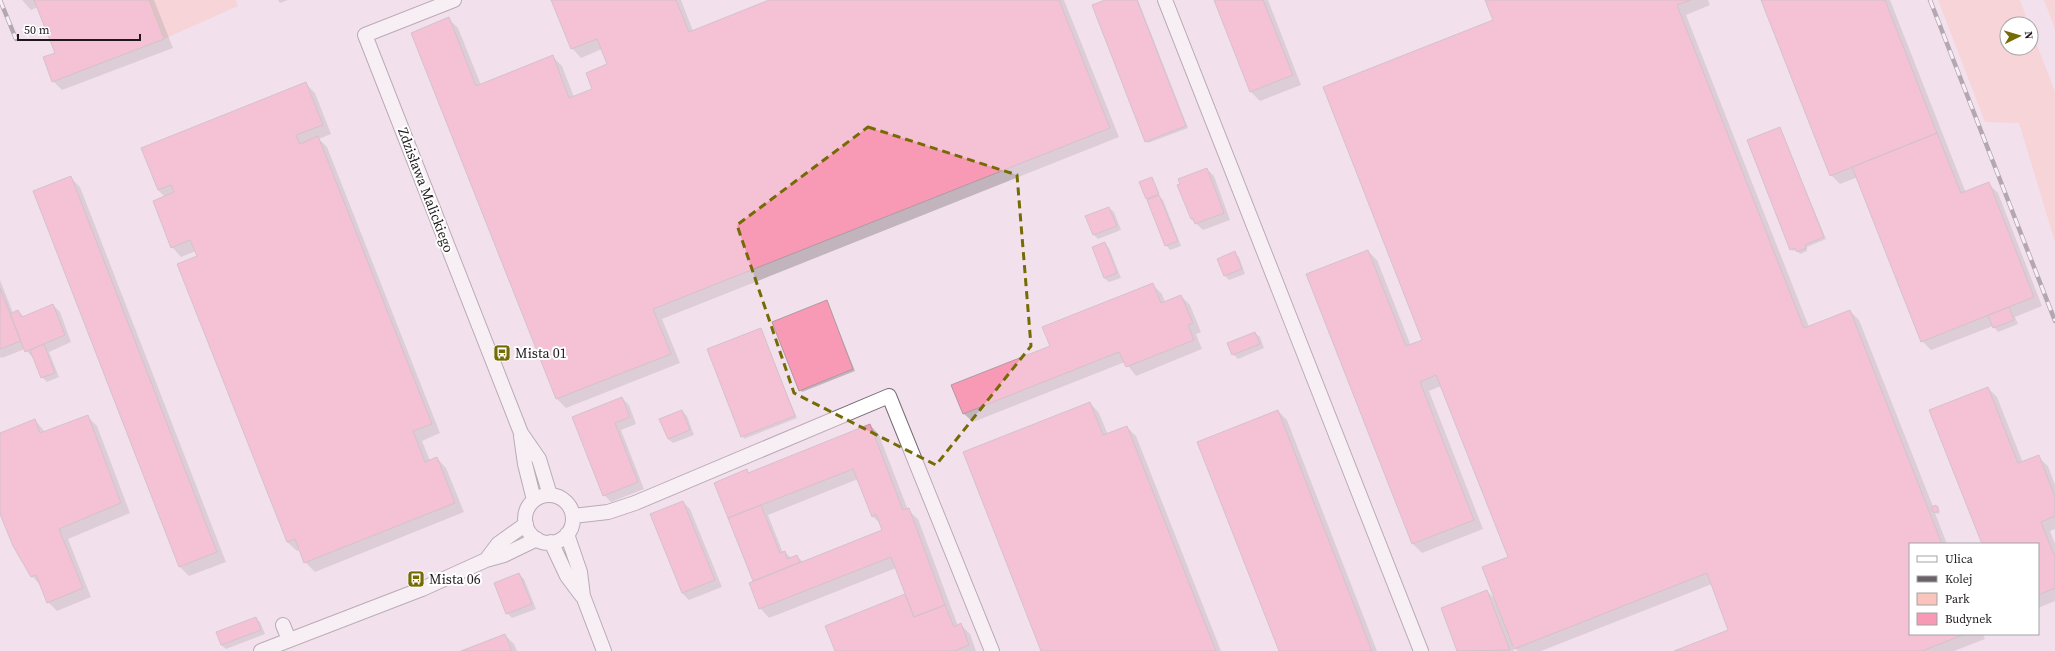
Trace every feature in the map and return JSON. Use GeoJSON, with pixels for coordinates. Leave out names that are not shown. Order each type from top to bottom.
{"type":"FeatureCollection","features":[{"type":"Feature","properties":{"kind":"street","name":"Zdzisława Malickiego"},"geometry":{"type":"LineString","coordinates":[[454,0],[365,35],[521,433],[539,459],[550,495]]}},
{"type":"Feature","properties":{"kind":"street"},"geometry":{"type":"LineString","coordinates":[[1165,0],[1421,651]]}},
{"type":"Feature","properties":{"kind":"street"},"geometry":{"type":"LineString","coordinates":[[573,516],[608,512],[635,503],[889,396],[992,651]]}},
{"type":"Feature","properties":{"kind":"street","name":"Zdzisława Malickiego"},"geometry":{"type":"LineString","coordinates":[[521,433],[525,464],[534,500]]}},
{"type":"Feature","properties":{"kind":"street"},"geometry":{"type":"LineString","coordinates":[[550,495],[563,499],[571,509],[573,516],[571,529],[567,534],[562,538],[551,542],[537,539],[528,530],[526,524],[527,511],[534,500],[550,495]]}},
{"type":"Feature","properties":{"kind":"street"},"geometry":{"type":"LineString","coordinates":[[486,560],[498,544],[526,524]]}},
{"type":"Feature","properties":{"kind":"street"},"geometry":{"type":"LineString","coordinates":[[567,534],[580,572],[583,596],[604,651]]}},
{"type":"Feature","properties":{"kind":"street"},"geometry":{"type":"LineString","coordinates":[[261,651],[422,589],[486,560],[504,555],[537,539]]}},
{"type":"Feature","properties":{"kind":"street"},"geometry":{"type":"LineString","coordinates":[[551,542],[568,576],[583,596]]}},
{"type":"Feature","properties":{"kind":"street"},"geometry":{"type":"LineString","coordinates":[[283,625],[289,640]]}},
{"type":"Feature","properties":{"kind":"highlighted area"},"geometry":{"type":"Polygon","coordinates":[[[868,127],[1017,175],[1031,346],[936,465],[794,393],[737,225],[868,127]]]}},
{"type":"Feature","properties":{"kind":"green space"},"geometry":{"type":"Polygon","coordinates":[[[149,0],[236,0],[238,6],[164,39],[149,0]]]}},
{"type":"Feature","properties":{"kind":"green space"},"geometry":{"type":"Polygon","coordinates":[[[1938,0],[2020,0],[2026,16],[1999,16],[1999,56],[2039,56],[2039,50],[2055,92],[2055,242],[2019,123],[1985,122],[1938,0]]]}},
{"type":"Feature","properties":{"kind":"green space"},"geometry":{"type":"Polygon","coordinates":[[[2044,0],[2055,0],[2055,29],[2044,0]]]}},
{"type":"Feature","properties":{"kind":"building"},"geometry":{"type":"Polygon","coordinates":[[[34,0],[149,0],[164,39],[52,82],[43,57],[55,53],[34,0]]]}},
{"type":"Feature","properties":{"kind":"building"},"geometry":{"type":"Polygon","coordinates":[[[551,0],[676,0],[689,32],[769,0],[1059,0],[1110,128],[653,309],[671,354],[556,399],[411,33],[449,17],[476,86],[553,55],[569,98],[592,89],[586,73],[607,64],[597,39],[571,49],[551,0]]]}},
{"type":"Feature","properties":{"kind":"building"},"geometry":{"type":"Polygon","coordinates":[[[1105,0],[1137,0],[1186,126],[1145,142],[1092,5],[1105,0]]]}},
{"type":"Feature","properties":{"kind":"building"},"geometry":{"type":"Polygon","coordinates":[[[1214,0],[1263,0],[1293,75],[1250,92],[1214,0]]]}},
{"type":"Feature","properties":{"kind":"building"},"geometry":{"type":"Polygon","coordinates":[[[1485,0],[1691,0],[1677,5],[1804,328],[1850,310],[1942,543],[1909,543],[1909,635],[1962,635],[1922,651],[1674,651],[1728,630],[1707,573],[1514,649],[1482,567],[1508,557],[1436,375],[1420,382],[1474,520],[1412,544],[1306,274],[1368,250],[1406,346],[1422,340],[1323,87],[1493,20],[1485,0]]]}},
{"type":"Feature","properties":{"kind":"building"},"geometry":{"type":"Polygon","coordinates":[[[1761,0],[1885,0],[1937,133],[1830,176],[1761,0]]]}},
{"type":"Feature","properties":{"kind":"building"},"geometry":{"type":"Polygon","coordinates":[[[306,82],[323,125],[296,135],[300,144],[318,136],[432,424],[413,431],[425,462],[437,457],[455,503],[304,563],[295,539],[287,542],[177,264],[197,256],[190,240],[171,248],[153,201],[174,192],[171,185],[158,190],[141,148],[306,82]]]}},
{"type":"Feature","properties":{"kind":"building"},"geometry":{"type":"Polygon","coordinates":[[[1780,127],[1824,237],[1805,245],[1806,248],[1797,252],[1795,248],[1790,250],[1747,140],[1780,127]]]}},
{"type":"Feature","properties":{"kind":"building"},"geometry":{"type":"Polygon","coordinates":[[[1937,133],[1961,193],[1989,182],[2034,297],[1921,342],[1852,167],[1937,133]]]}},
{"type":"Feature","properties":{"kind":"building"},"geometry":{"type":"Polygon","coordinates":[[[1207,168],[1224,213],[1195,224],[1193,218],[1191,219],[1177,185],[1180,184],[1178,179],[1207,168]]]}},
{"type":"Feature","properties":{"kind":"building"},"geometry":{"type":"Polygon","coordinates":[[[71,176],[217,552],[179,567],[33,191],[71,176]]]}},
{"type":"Feature","properties":{"kind":"building"},"geometry":{"type":"Polygon","coordinates":[[[1152,177],[1159,194],[1146,199],[1139,182],[1152,177]]]}},
{"type":"Feature","properties":{"kind":"building"},"geometry":{"type":"Polygon","coordinates":[[[1159,195],[1178,241],[1165,246],[1147,200],[1159,195]]]}},
{"type":"Feature","properties":{"kind":"building"},"geometry":{"type":"Polygon","coordinates":[[[1109,207],[1117,226],[1093,235],[1085,216],[1109,207]]]}},
{"type":"Feature","properties":{"kind":"building"},"geometry":{"type":"Polygon","coordinates":[[[1105,242],[1117,273],[1104,278],[1092,247],[1105,242]]]}},
{"type":"Feature","properties":{"kind":"building"},"geometry":{"type":"Polygon","coordinates":[[[1235,251],[1242,269],[1224,276],[1217,259],[1235,251]]]}},
{"type":"Feature","properties":{"kind":"building"},"geometry":{"type":"Polygon","coordinates":[[[1153,283],[1161,303],[1181,295],[1193,323],[1188,325],[1194,340],[1126,367],[1119,352],[963,414],[951,385],[1050,346],[1042,327],[1153,283]]]}},
{"type":"Feature","properties":{"kind":"building"},"geometry":{"type":"Polygon","coordinates":[[[0,288],[21,341],[0,349],[0,288]]]}},
{"type":"Feature","properties":{"kind":"building"},"geometry":{"type":"Polygon","coordinates":[[[827,300],[853,369],[799,391],[772,322],[827,300]]]}},
{"type":"Feature","properties":{"kind":"building"},"geometry":{"type":"Polygon","coordinates":[[[53,304],[65,335],[25,352],[10,314],[18,310],[22,317],[53,304]]]}},
{"type":"Feature","properties":{"kind":"building"},"geometry":{"type":"Polygon","coordinates":[[[2009,307],[2014,320],[1993,328],[1988,315],[2009,307]]]}},
{"type":"Feature","properties":{"kind":"building"},"geometry":{"type":"Polygon","coordinates":[[[761,328],[795,416],[741,437],[707,349],[761,328]]]}},
{"type":"Feature","properties":{"kind":"building"},"geometry":{"type":"Polygon","coordinates":[[[1255,332],[1260,344],[1232,355],[1227,343],[1255,332]]]}},
{"type":"Feature","properties":{"kind":"building"},"geometry":{"type":"Polygon","coordinates":[[[44,344],[55,373],[41,378],[30,350],[44,344]]]}},
{"type":"Feature","properties":{"kind":"building"},"geometry":{"type":"Polygon","coordinates":[[[1988,387],[2018,463],[2039,455],[2055,497],[2055,516],[2041,522],[2055,557],[2055,588],[2039,595],[2039,543],[1982,543],[1929,410],[1988,387]]]}},
{"type":"Feature","properties":{"kind":"building"},"geometry":{"type":"Polygon","coordinates":[[[622,397],[630,417],[615,423],[638,482],[603,496],[572,417],[622,397]]]}},
{"type":"Feature","properties":{"kind":"building"},"geometry":{"type":"Polygon","coordinates":[[[1090,402],[1103,435],[1127,426],[1216,651],[1041,651],[963,452],[1090,402]]]}},
{"type":"Feature","properties":{"kind":"building"},"geometry":{"type":"Polygon","coordinates":[[[682,410],[690,430],[668,439],[659,419],[682,410]]]}},
{"type":"Feature","properties":{"kind":"building"},"geometry":{"type":"Polygon","coordinates":[[[1278,410],[1372,651],[1279,651],[1197,442],[1278,410]]]}},
{"type":"Feature","properties":{"kind":"building"},"geometry":{"type":"Polygon","coordinates":[[[88,415],[121,503],[59,529],[83,588],[47,603],[36,575],[31,577],[13,546],[0,514],[0,433],[35,419],[40,433],[88,415]]]}},
{"type":"Feature","properties":{"kind":"building"},"geometry":{"type":"Polygon","coordinates":[[[870,424],[903,510],[909,508],[945,605],[914,617],[891,557],[759,609],[749,583],[882,530],[876,514],[872,517],[853,469],[728,518],[714,483],[747,469],[748,473],[870,424]]]}},
{"type":"Feature","properties":{"kind":"building"},"geometry":{"type":"Polygon","coordinates":[[[683,501],[715,580],[682,593],[650,514],[683,501]]]}},
{"type":"Feature","properties":{"kind":"building"},"geometry":{"type":"Polygon","coordinates":[[[761,505],[780,553],[785,551],[787,559],[797,555],[800,562],[753,581],[728,518],[761,505]]]}},
{"type":"Feature","properties":{"kind":"building"},"geometry":{"type":"Polygon","coordinates":[[[1935,505],[1938,506],[1938,512],[1935,513],[1932,512],[1931,509],[1932,506],[1935,505]]]}},
{"type":"Feature","properties":{"kind":"building"},"geometry":{"type":"Polygon","coordinates":[[[519,573],[532,604],[506,614],[494,583],[519,573]]]}},
{"type":"Feature","properties":{"kind":"building"},"geometry":{"type":"Polygon","coordinates":[[[1487,590],[1510,650],[1457,651],[1441,608],[1487,590]]]}},
{"type":"Feature","properties":{"kind":"building"},"geometry":{"type":"Polygon","coordinates":[[[905,594],[914,617],[945,605],[954,627],[961,623],[969,645],[954,651],[835,651],[825,626],[905,594]]]}},
{"type":"Feature","properties":{"kind":"building"},"geometry":{"type":"Polygon","coordinates":[[[256,617],[261,630],[221,645],[216,632],[256,617]]]}},
{"type":"Feature","properties":{"kind":"building"},"geometry":{"type":"Polygon","coordinates":[[[505,634],[512,651],[461,651],[505,634]]]}},
{"type":"Feature","properties":{"kind":"railway"},"geometry":{"type":"LineString","coordinates":[[0,0],[16,39]]}},
{"type":"Feature","properties":{"kind":"railway"},"geometry":{"type":"LineString","coordinates":[[1930,0],[2055,321]]}},
{"type":"Feature","properties":{"kind":"place","name":"Mista 01"},"geometry":{"type":"Point","coordinates":[502,353]}},
{"type":"Feature","properties":{"kind":"place","name":"Mista 06"},"geometry":{"type":"Point","coordinates":[416,579]}}]}
